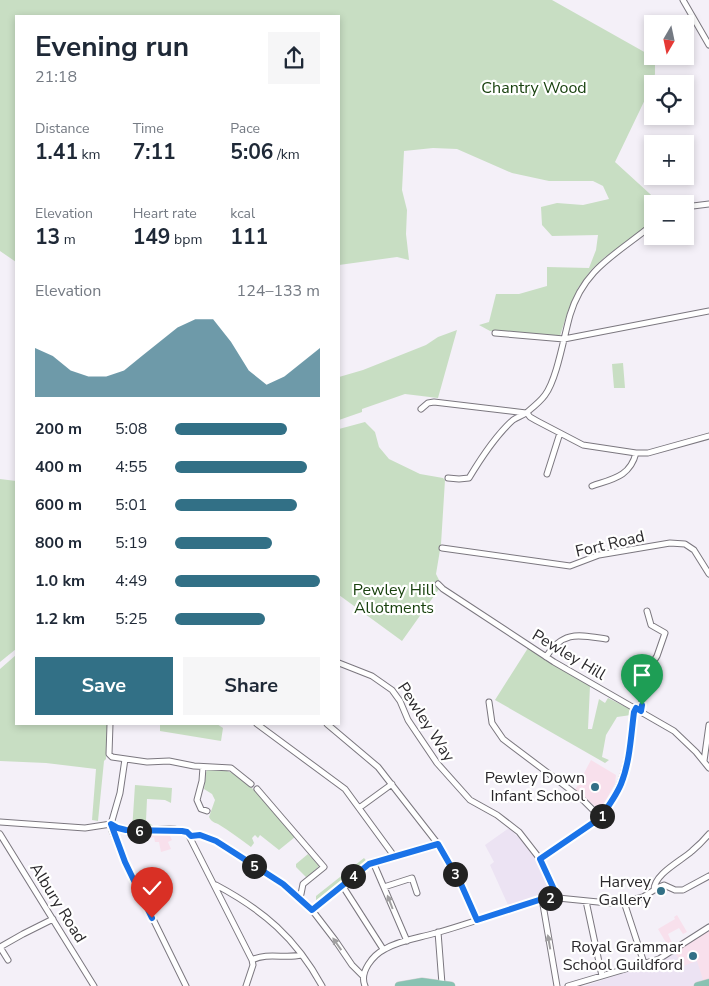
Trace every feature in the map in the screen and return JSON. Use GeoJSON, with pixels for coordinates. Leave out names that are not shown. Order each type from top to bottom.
{"type":"FeatureCollection","features":[{"type":"Feature","properties":{"kind":"main road"},"geometry":{"type":"LineString","coordinates":[[399,986],[422,982],[451,986]]}},
{"type":"Feature","properties":{"kind":"main road"},"geometry":{"type":"LineString","coordinates":[[698,986],[709,983]]}},
{"type":"Feature","properties":{"kind":"street"},"geometry":{"type":"LineString","coordinates":[[683,0],[709,45]]}},
{"type":"Feature","properties":{"kind":"street"},"geometry":{"type":"LineString","coordinates":[[694,206],[709,204]]}},
{"type":"Feature","properties":{"kind":"street"},"geometry":{"type":"LineString","coordinates":[[448,478],[469,478],[490,445],[514,420],[527,413],[546,394],[570,314],[587,280],[603,262],[644,232]]}},
{"type":"Feature","properties":{"kind":"street"},"geometry":{"type":"LineString","coordinates":[[495,334],[564,338],[709,311]]}},
{"type":"Feature","properties":{"kind":"street"},"geometry":{"type":"LineString","coordinates":[[420,409],[428,403],[434,402],[527,413],[530,417],[583,446],[636,454],[648,453],[709,436]]}},
{"type":"Feature","properties":{"kind":"street"},"geometry":{"type":"LineString","coordinates":[[547,474],[560,434]]}},
{"type":"Feature","properties":{"kind":"street"},"geometry":{"type":"LineString","coordinates":[[592,486],[627,472],[634,462],[636,454]]}},
{"type":"Feature","properties":{"kind":"street","name":"Fort Road"},"geometry":{"type":"LineString","coordinates":[[442,548],[570,566],[599,555],[670,543],[685,544],[694,550],[709,574]]}},
{"type":"Feature","properties":{"kind":"street","name":"Pewley Hill"},"geometry":{"type":"LineString","coordinates":[[438,584],[546,657],[674,731],[687,742],[709,768]]}},
{"type":"Feature","properties":{"kind":"street"},"geometry":{"type":"LineString","coordinates":[[540,859],[600,818],[621,783],[638,710],[643,678],[657,656],[665,633],[652,626],[647,611]]}},
{"type":"Feature","properties":{"kind":"street"},"geometry":{"type":"LineString","coordinates":[[546,657],[561,640],[577,634],[606,639]]}},
{"type":"Feature","properties":{"kind":"street","name":"Pewley Way"},"geometry":{"type":"LineString","coordinates":[[340,663],[372,676],[397,695],[408,720],[449,779],[470,800],[520,832],[540,859],[558,898]]}},
{"type":"Feature","properties":{"kind":"street"},"geometry":{"type":"LineString","coordinates":[[489,702],[492,723],[503,739],[580,798],[600,818]]}},
{"type":"Feature","properties":{"kind":"street"},"geometry":{"type":"LineString","coordinates":[[110,725],[110,755],[147,762],[173,762],[203,767],[231,768],[251,784]]}},
{"type":"Feature","properties":{"kind":"street"},"geometry":{"type":"LineString","coordinates":[[258,725],[345,789],[394,856]]}},
{"type":"Feature","properties":{"kind":"street"},"geometry":{"type":"LineString","coordinates":[[328,725],[378,767],[438,844],[461,884],[477,920]]}},
{"type":"Feature","properties":{"kind":"street"},"geometry":{"type":"LineString","coordinates":[[704,761],[709,725]]}},
{"type":"Feature","properties":{"kind":"street"},"geometry":{"type":"LineString","coordinates":[[125,759],[120,793],[111,824],[125,862],[186,986]]}},
{"type":"Feature","properties":{"kind":"street"},"geometry":{"type":"LineString","coordinates":[[203,767],[202,782],[197,800],[201,809],[207,812]]}},
{"type":"Feature","properties":{"kind":"street"},"geometry":{"type":"LineString","coordinates":[[359,808],[392,784]]}},
{"type":"Feature","properties":{"kind":"street"},"geometry":{"type":"LineString","coordinates":[[257,789],[324,867],[303,884],[301,894],[298,897]]}},
{"type":"Feature","properties":{"kind":"street"},"geometry":{"type":"LineString","coordinates":[[0,822],[85,828],[111,824],[118,828],[141,831],[187,832],[191,836],[252,960],[253,965],[246,986]]}},
{"type":"Feature","properties":{"kind":"street","name":"Albury Road"},"geometry":{"type":"LineString","coordinates":[[0,834],[94,986]]}},
{"type":"Feature","properties":{"kind":"street"},"geometry":{"type":"LineString","coordinates":[[654,890],[654,884],[662,874],[692,852],[709,834]]}},
{"type":"Feature","properties":{"kind":"street"},"geometry":{"type":"LineString","coordinates":[[191,836],[200,835],[216,841],[283,884],[312,910],[352,965],[363,976],[365,986]]}},
{"type":"Feature","properties":{"kind":"street"},"geometry":{"type":"LineString","coordinates":[[312,910],[373,862],[438,844]]}},
{"type":"Feature","properties":{"kind":"street"},"geometry":{"type":"LineString","coordinates":[[373,862],[407,941]]}},
{"type":"Feature","properties":{"kind":"street"},"geometry":{"type":"LineString","coordinates":[[662,874],[664,885]]}},
{"type":"Feature","properties":{"kind":"street"},"geometry":{"type":"LineString","coordinates":[[664,885],[675,890],[683,890],[709,876]]}},
{"type":"Feature","properties":{"kind":"street"},"geometry":{"type":"LineString","coordinates":[[384,887],[412,878],[417,893]]}},
{"type":"Feature","properties":{"kind":"street"},"geometry":{"type":"LineString","coordinates":[[215,884],[240,897],[263,914],[289,938],[322,986]]}},
{"type":"Feature","properties":{"kind":"street"},"geometry":{"type":"LineString","coordinates":[[363,976],[366,969],[383,949],[542,899],[558,898],[608,903],[624,902],[643,897],[664,885]]}},
{"type":"Feature","properties":{"kind":"street"},"geometry":{"type":"LineString","coordinates":[[342,886],[383,949]]}},
{"type":"Feature","properties":{"kind":"street"},"geometry":{"type":"LineString","coordinates":[[542,899],[557,986]]}},
{"type":"Feature","properties":{"kind":"street"},"geometry":{"type":"LineString","coordinates":[[586,901],[602,976]]}},
{"type":"Feature","properties":{"kind":"street"},"geometry":{"type":"LineString","coordinates":[[624,902],[644,963]]}},
{"type":"Feature","properties":{"kind":"street"},"geometry":{"type":"LineString","coordinates":[[8,960],[0,947],[53,919]]}},
{"type":"Feature","properties":{"kind":"street"},"geometry":{"type":"LineString","coordinates":[[568,986],[659,959],[709,927]]}},
{"type":"Feature","properties":{"kind":"street"},"geometry":{"type":"LineString","coordinates":[[438,932],[442,984]]}},
{"type":"Feature","properties":{"kind":"street"},"geometry":{"type":"LineString","coordinates":[[252,960],[261,957],[301,955]]}},
{"type":"Feature","properties":{"kind":"shaded area","name":"Pewley Down Infant School"},"geometry":{"type":"Polygon","coordinates":[[[591,760],[616,775],[615,784],[600,810],[575,790],[591,760]]]}},
{"type":"Feature","properties":{"kind":"shaded area"},"geometry":{"type":"Polygon","coordinates":[[[509,828],[524,843],[543,869],[554,896],[539,897],[508,905],[490,865],[494,862],[485,845],[509,828]]]}},
{"type":"Feature","properties":{"kind":"shaded area"},"geometry":{"type":"Polygon","coordinates":[[[168,832],[172,840],[168,842],[171,849],[161,852],[159,842],[155,842],[154,837],[141,840],[139,833],[168,832]]]}},
{"type":"Feature","properties":{"kind":"shaded area"},"geometry":{"type":"Polygon","coordinates":[[[677,915],[687,932],[683,934],[679,928],[668,934],[672,943],[668,946],[658,929],[675,919],[674,917],[677,915]]]}},
{"type":"Feature","properties":{"kind":"shaded area","name":"Royal Grammar School Guildford"},"geometry":{"type":"Polygon","coordinates":[[[709,929],[709,986],[705,986],[697,961],[683,966],[674,951],[709,929]]]}},
{"type":"Feature","properties":{"kind":"shaded area"},"geometry":{"type":"Polygon","coordinates":[[[692,939],[709,986],[585,986],[658,961],[692,939]]]}},
{"type":"Feature","properties":{"kind":"green space","name":"Chantry Wood"},"geometry":{"type":"Polygon","coordinates":[[[0,0],[552,0],[644,52],[644,65],[655,65],[655,75],[644,75],[644,102],[615,162],[651,195],[644,195],[644,229],[605,257],[591,270],[578,288],[560,336],[490,331],[479,325],[489,322],[496,294],[519,294],[547,286],[547,267],[589,268],[596,250],[598,235],[552,236],[542,225],[541,207],[557,203],[583,205],[609,199],[603,186],[593,181],[549,181],[512,173],[457,149],[433,148],[404,151],[402,190],[407,210],[406,234],[409,260],[397,257],[340,265],[340,15],[15,15],[15,261],[0,251],[0,0]]]}},
{"type":"Feature","properties":{"kind":"green space"},"geometry":{"type":"Polygon","coordinates":[[[457,330],[438,398],[405,394],[362,409],[362,412],[340,420],[340,377],[363,370],[426,345],[438,337],[457,330]]]}},
{"type":"Feature","properties":{"kind":"green space"},"geometry":{"type":"Polygon","coordinates":[[[623,363],[625,388],[614,388],[612,364],[623,363]]]}},
{"type":"Feature","properties":{"kind":"green space","name":"Pewley Hill Allotments"},"geometry":{"type":"Polygon","coordinates":[[[365,422],[375,432],[379,447],[389,459],[420,474],[445,480],[441,544],[436,574],[439,580],[439,589],[402,641],[340,596],[340,429],[365,422]]]}},
{"type":"Feature","properties":{"kind":"green space"},"geometry":{"type":"Polygon","coordinates":[[[0,479],[15,481],[15,650],[0,662],[0,479]]]}},
{"type":"Feature","properties":{"kind":"green space"},"geometry":{"type":"Polygon","coordinates":[[[528,648],[590,686],[588,729],[592,729],[599,699],[605,703],[608,698],[630,709],[631,715],[617,717],[606,735],[602,757],[609,760],[605,763],[495,700],[528,648]]]}},
{"type":"Feature","properties":{"kind":"green space"},"geometry":{"type":"Polygon","coordinates":[[[15,656],[15,725],[107,725],[106,759],[104,761],[98,821],[92,820],[96,769],[46,763],[0,761],[0,669],[15,656]]]}},
{"type":"Feature","properties":{"kind":"green space"},"geometry":{"type":"Polygon","coordinates":[[[160,725],[218,725],[223,728],[221,741],[160,731],[160,725]]]}},
{"type":"Feature","properties":{"kind":"green space"},"geometry":{"type":"Polygon","coordinates":[[[207,770],[227,771],[235,774],[253,789],[295,837],[279,850],[260,835],[258,838],[255,835],[252,838],[254,843],[251,847],[227,829],[212,821],[209,817],[215,800],[212,794],[204,789],[207,770]]]}},
{"type":"Feature","properties":{"kind":"green space"},"geometry":{"type":"Polygon","coordinates":[[[135,785],[172,788],[171,803],[165,800],[147,799],[146,821],[161,831],[132,831],[135,785]]]}},
{"type":"Feature","properties":{"kind":"green space"},"geometry":{"type":"Polygon","coordinates":[[[308,854],[319,866],[307,878],[296,867],[296,864],[308,854]]]}},
{"type":"Feature","properties":{"kind":"green space"},"geometry":{"type":"Polygon","coordinates":[[[364,858],[369,864],[316,907],[316,896],[364,858]]]}},
{"type":"Feature","properties":{"kind":"place","name":"Pewley Down Infant School"},"geometry":{"type":"Point","coordinates":[595,787]}},
{"type":"Feature","properties":{"kind":"place","name":"Harvey Gallery"},"geometry":{"type":"Point","coordinates":[661,891]}},
{"type":"Feature","properties":{"kind":"place","name":"Royal Grammar School Guildford"},"geometry":{"type":"Point","coordinates":[693,956]}},
{"type":"Feature","properties":{"kind":"route"},"geometry":{"type":"LineString","coordinates":[[152,918],[125,862],[111,824],[126,830],[182,831],[187,832],[191,836],[200,835],[216,841],[283,884],[312,910],[369,864],[438,844],[461,884],[477,920],[542,899],[558,898],[540,859],[600,818],[607,808],[621,783],[625,771],[634,712],[636,708],[641,711],[642,705]]}}]}
